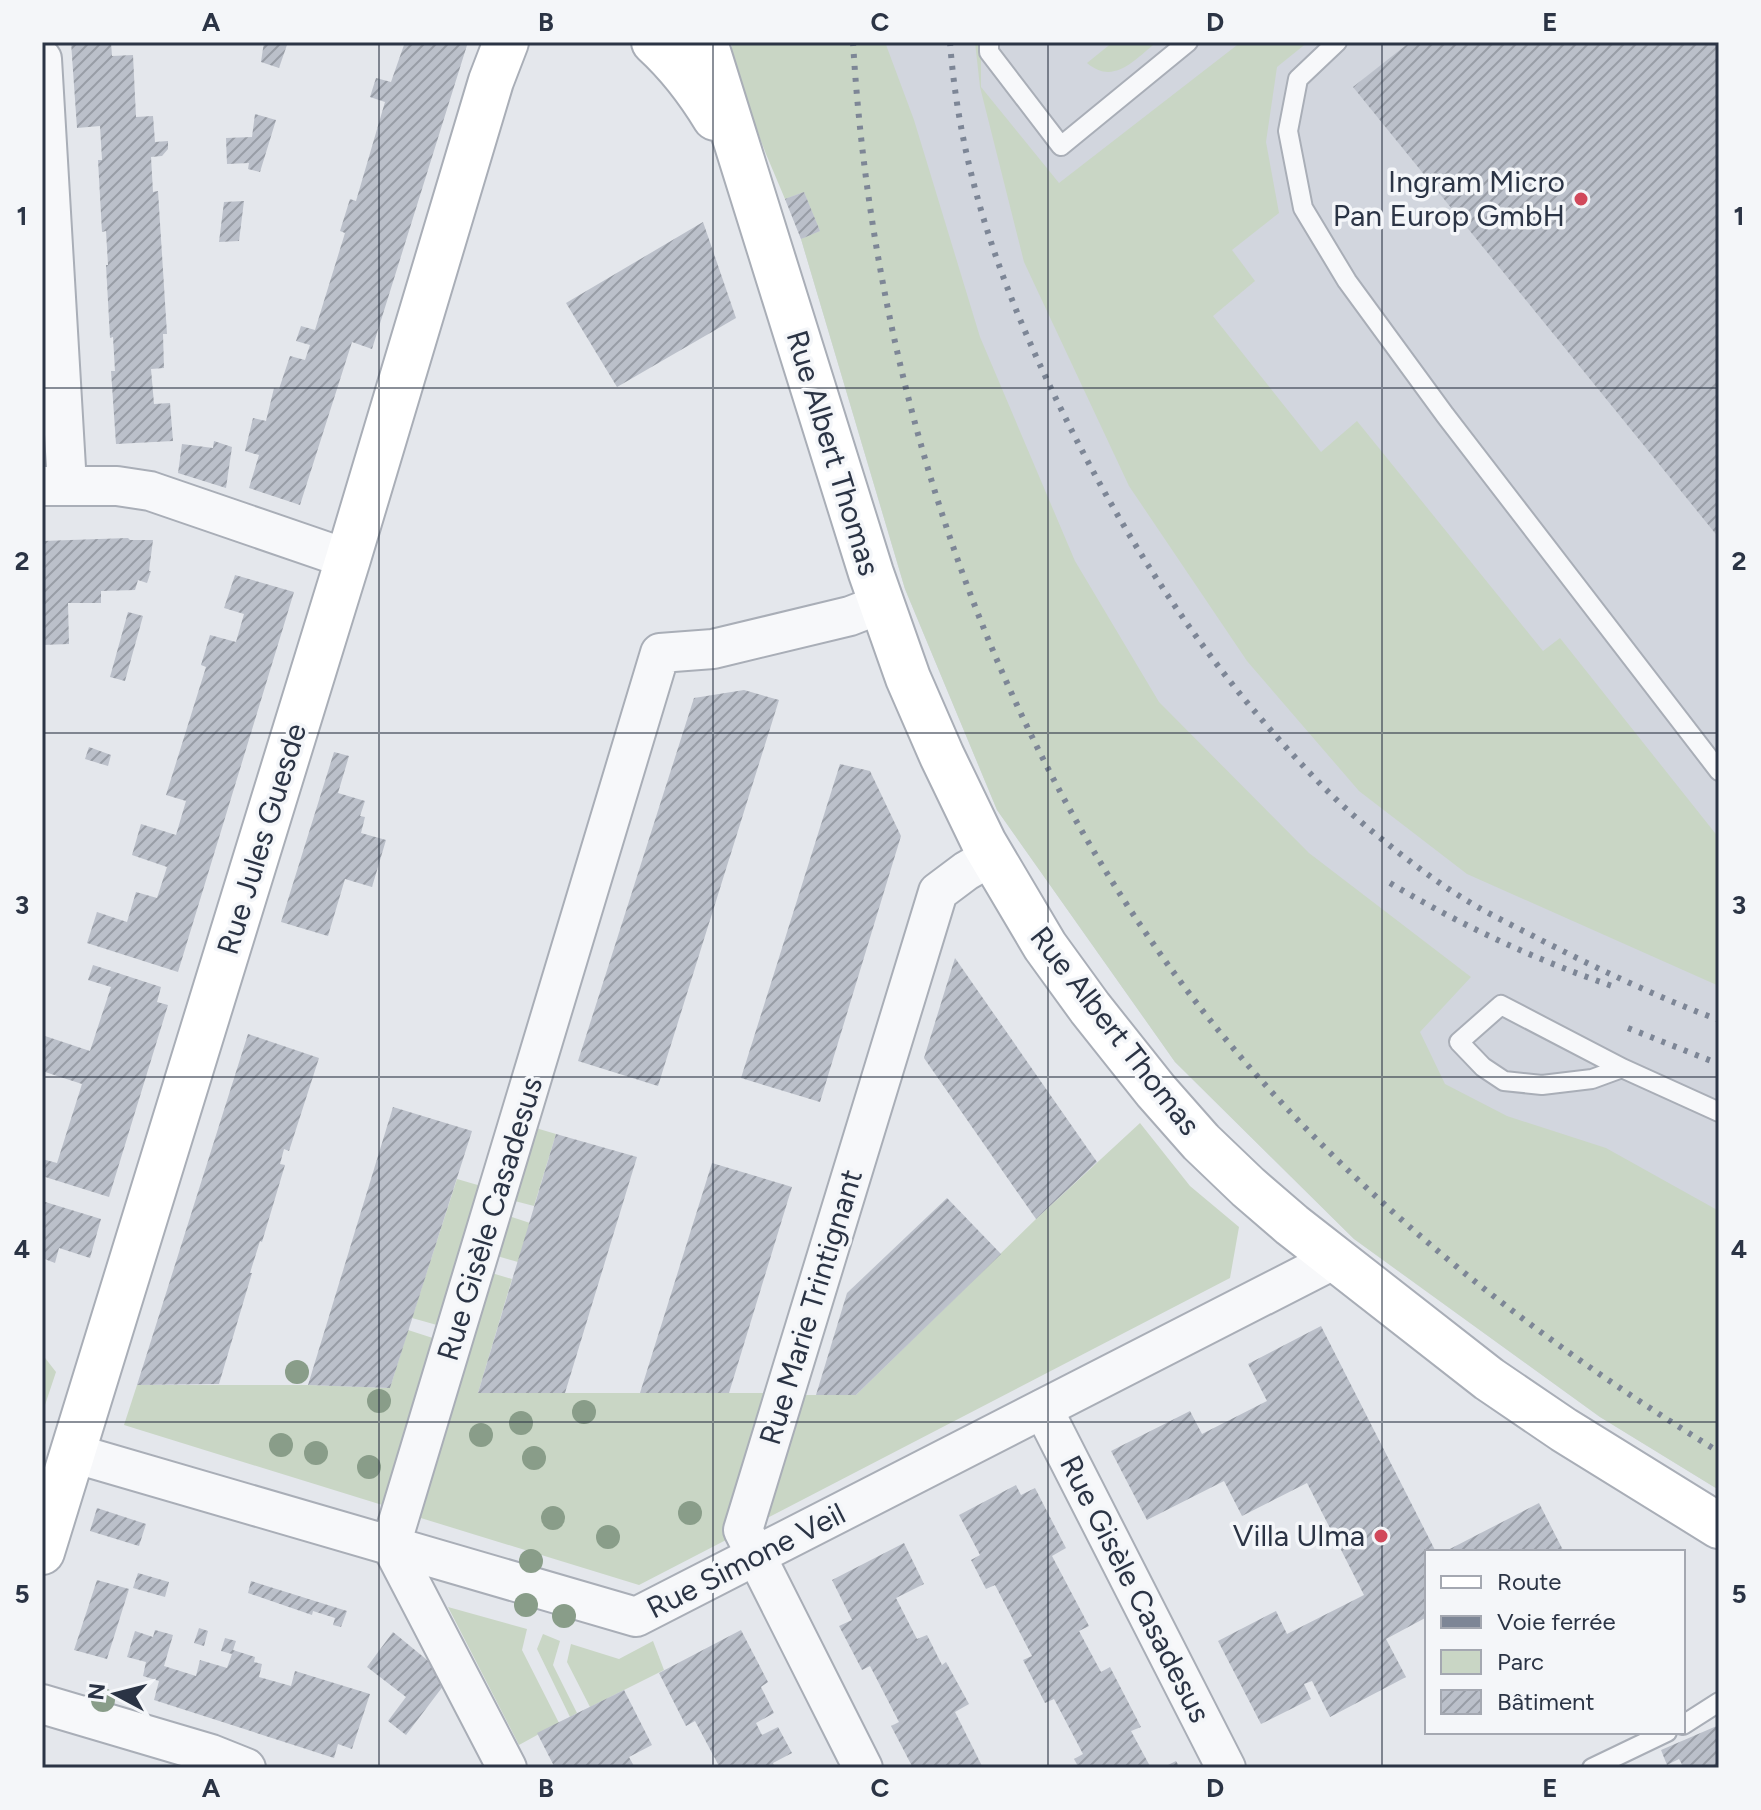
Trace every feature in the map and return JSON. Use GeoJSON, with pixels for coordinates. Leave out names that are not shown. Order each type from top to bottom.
{"type":"FeatureCollection","features":[{"type":"Feature","properties":{"kind":"street","name":"Rue Jules Guesde"},"geometry":{"type":"LineString","coordinates":[[42,1552],[60,1472],[348,559],[491,81],[506,42]]}},
{"type":"Feature","properties":{"kind":"street","name":"Rue Jules Guesde"},"geometry":{"type":"LineString","coordinates":[[479,125],[512,68],[535,42]]}},
{"type":"Feature","properties":{"kind":"street","name":"Rue Albert Thomas"},"geometry":{"type":"LineString","coordinates":[[654,42],[700,93],[748,183]]}},
{"type":"Feature","properties":{"kind":"street","name":"Rue Albert Thomas"},"geometry":{"type":"LineString","coordinates":[[705,42],[881,604],[924,715],[962,798],[1045,946],[1156,1091],[1201,1142],[1292,1225],[1489,1379],[1564,1430],[1719,1526]]}},
{"type":"Feature","properties":{"kind":"street"},"geometry":{"type":"LineString","coordinates":[[42,59],[55,486],[117,486],[150,491],[348,559]]}},
{"type":"Feature","properties":{"kind":"street","name":"Rue Gisèle Casadesus"},"geometry":{"type":"LineString","coordinates":[[391,1545],[660,653],[713,649],[850,616],[881,604]]}},
{"type":"Feature","properties":{"kind":"street","name":"Rue Marie Trintignant"},"geometry":{"type":"LineString","coordinates":[[863,1768],[743,1530],[938,892],[992,856]]}},
{"type":"Feature","properties":{"kind":"street","name":"Rue Simone Veil"},"geometry":{"type":"LineString","coordinates":[[60,1472],[391,1545],[636,1617],[1335,1259]]}},
{"type":"Feature","properties":{"kind":"street","name":"Rue Gisèle Casadesus"},"geometry":{"type":"LineString","coordinates":[[1043,1409],[1226,1768]]}},
{"type":"Feature","properties":{"kind":"street"},"geometry":{"type":"LineString","coordinates":[[391,1545],[507,1768]]}},
{"type":"Feature","properties":{"kind":"street"},"geometry":{"type":"LineString","coordinates":[[42,1704],[211,1754],[246,1768]]}},
{"type":"Feature","properties":{"kind":"street"},"geometry":{"type":"LineString","coordinates":[[142,1734],[180,1768]]}},
{"type":"Feature","properties":{"kind":"lane"},"geometry":{"type":"LineString","coordinates":[[989,42],[989,52],[1061,146],[1188,42]]}},
{"type":"Feature","properties":{"kind":"lane"},"geometry":{"type":"LineString","coordinates":[[1337,42],[1298,79],[1288,131],[1303,208],[1347,281],[1445,415],[1719,771]]}},
{"type":"Feature","properties":{"kind":"lane"},"geometry":{"type":"LineString","coordinates":[[1622,1068],[1592,1079],[1542,1085],[1504,1081],[1483,1067],[1459,1042],[1501,1005],[1622,1068],[1719,1112]]}},
{"type":"Feature","properties":{"kind":"lane"},"geometry":{"type":"LineString","coordinates":[[1685,1724],[1719,1702]]}},
{"type":"Feature","properties":{"kind":"lane"},"geometry":{"type":"LineString","coordinates":[[1592,1768],[1663,1734]]}},
{"type":"Feature","properties":{"kind":"shaded area"},"geometry":{"type":"Polygon","coordinates":[[[767,42],[1719,42],[1719,1490],[1600,1417],[1354,1239],[1175,1062],[997,810],[905,589],[801,239],[785,199],[767,42]]]}},
{"type":"Feature","properties":{"kind":"green space"},"geometry":{"type":"Polygon","coordinates":[[[731,42],[885,42],[914,120],[980,337],[1075,561],[1159,702],[1309,853],[1471,977],[1420,1032],[1445,1084],[1507,1116],[1606,1148],[1719,1211],[1719,1490],[1600,1417],[1354,1239],[1175,1062],[997,810],[905,589],[801,239],[820,231],[804,192],[785,199],[736,75],[731,42]]]}},
{"type":"Feature","properties":{"kind":"green space"},"geometry":{"type":"Polygon","coordinates":[[[975,42],[981,42],[981,87],[1059,183],[1241,42],[1308,42],[1277,67],[1266,142],[1279,213],[1232,250],[1255,281],[1213,316],[1321,452],[1357,421],[1543,651],[1560,638],[1719,838],[1719,986],[1467,874],[1359,791],[1247,661],[1129,486],[1024,262],[980,87],[975,42]]]}},
{"type":"Feature","properties":{"kind":"green space"},"geometry":{"type":"Polygon","coordinates":[[[1113,42],[1157,42],[1124,68],[1115,71],[1106,72],[1087,63],[1113,42]]]}},
{"type":"Feature","properties":{"kind":"green space"},"geometry":{"type":"Polygon","coordinates":[[[1140,1123],[1190,1186],[1239,1227],[1230,1278],[750,1527],[792,1395],[856,1395],[1036,1219],[1140,1123]]]}},
{"type":"Feature","properties":{"kind":"green space"},"geometry":{"type":"Polygon","coordinates":[[[529,1126],[556,1134],[534,1206],[507,1199],[529,1126]]]}},
{"type":"Feature","properties":{"kind":"green space"},"geometry":{"type":"Polygon","coordinates":[[[457,1179],[488,1188],[444,1327],[412,1318],[457,1179]]]}},
{"type":"Feature","properties":{"kind":"green space"},"geometry":{"type":"Polygon","coordinates":[[[503,1214],[530,1223],[518,1262],[490,1254],[503,1214]]]}},
{"type":"Feature","properties":{"kind":"green space"},"geometry":{"type":"Polygon","coordinates":[[[485,1271],[512,1279],[478,1393],[770,1393],[726,1540],[639,1585],[411,1515],[485,1271]]]}},
{"type":"Feature","properties":{"kind":"green space"},"geometry":{"type":"Polygon","coordinates":[[[408,1330],[442,1341],[392,1508],[124,1425],[137,1385],[390,1388],[408,1330]]]}},
{"type":"Feature","properties":{"kind":"green space"},"geometry":{"type":"Polygon","coordinates":[[[42,1354],[56,1372],[42,1414],[42,1354]]]}},
{"type":"Feature","properties":{"kind":"green space"},"geometry":{"type":"Polygon","coordinates":[[[448,1607],[527,1629],[522,1650],[559,1723],[519,1745],[448,1607]]]}},
{"type":"Feature","properties":{"kind":"green space"},"geometry":{"type":"Polygon","coordinates":[[[543,1634],[560,1641],[553,1665],[577,1713],[570,1717],[537,1649],[543,1634]]]}},
{"type":"Feature","properties":{"kind":"green space"},"geometry":{"type":"Polygon","coordinates":[[[653,1641],[664,1670],[590,1707],[567,1662],[571,1644],[619,1659],[653,1641]]]}},
{"type":"Feature","properties":{"kind":"building"},"geometry":{"type":"Polygon","coordinates":[[[71,42],[111,42],[112,56],[133,55],[136,117],[153,116],[155,142],[168,141],[168,149],[162,156],[151,157],[153,192],[158,191],[167,334],[163,334],[164,368],[151,369],[154,404],[170,403],[173,441],[116,444],[111,371],[115,371],[113,337],[110,338],[106,231],[102,232],[98,160],[102,160],[100,126],[77,128],[71,42]]]}},
{"type":"Feature","properties":{"kind":"building"},"geometry":{"type":"Polygon","coordinates":[[[264,42],[288,42],[279,68],[261,62],[264,42]]]}},
{"type":"Feature","properties":{"kind":"building"},"geometry":{"type":"Polygon","coordinates":[[[405,42],[468,42],[372,349],[352,342],[300,505],[249,488],[259,455],[245,451],[253,418],[266,421],[274,388],[279,389],[290,356],[305,360],[310,345],[296,341],[301,326],[315,330],[345,233],[340,231],[350,199],[356,201],[385,102],[370,97],[376,78],[391,82],[405,42]]]}},
{"type":"Feature","properties":{"kind":"building","name":"Ingram Micro Pan Europ GmbH"},"geometry":{"type":"Polygon","coordinates":[[[1410,42],[1719,42],[1719,538],[1353,87],[1410,42]]]}},
{"type":"Feature","properties":{"kind":"building"},"geometry":{"type":"Polygon","coordinates":[[[255,114],[276,120],[260,172],[248,169],[249,163],[227,164],[226,138],[252,137],[255,114]]]}},
{"type":"Feature","properties":{"kind":"building"},"geometry":{"type":"Polygon","coordinates":[[[804,192],[820,231],[801,239],[785,199],[804,192]]]}},
{"type":"Feature","properties":{"kind":"building"},"geometry":{"type":"Polygon","coordinates":[[[244,201],[239,241],[219,242],[224,202],[244,201]]]}},
{"type":"Feature","properties":{"kind":"building"},"geometry":{"type":"Polygon","coordinates":[[[703,222],[736,318],[617,387],[566,303],[703,222]]]}},
{"type":"Feature","properties":{"kind":"building"},"geometry":{"type":"Polygon","coordinates":[[[214,441],[232,447],[226,488],[178,473],[182,444],[213,448],[214,441]]]}},
{"type":"Feature","properties":{"kind":"building"},"geometry":{"type":"Polygon","coordinates":[[[153,540],[147,583],[138,580],[135,590],[101,591],[101,603],[68,603],[69,644],[42,645],[42,541],[153,540]]]}},
{"type":"Feature","properties":{"kind":"building"},"geometry":{"type":"Polygon","coordinates":[[[235,575],[294,592],[178,972],[87,943],[97,912],[127,922],[136,892],[157,898],[167,867],[132,855],[141,824],[176,835],[186,801],[166,795],[206,667],[201,665],[210,635],[236,642],[244,614],[224,608],[235,575]]]}},
{"type":"Feature","properties":{"kind":"building"},"geometry":{"type":"Polygon","coordinates":[[[128,612],[143,616],[125,681],[110,677],[128,612]]]}},
{"type":"Feature","properties":{"kind":"building"},"geometry":{"type":"Polygon","coordinates":[[[744,690],[779,700],[658,1086],[578,1061],[694,698],[744,690]]]}},
{"type":"Feature","properties":{"kind":"building"},"geometry":{"type":"Polygon","coordinates":[[[89,747],[111,755],[108,766],[85,759],[89,747]]]}},
{"type":"Feature","properties":{"kind":"building"},"geometry":{"type":"Polygon","coordinates":[[[334,752],[349,756],[338,793],[365,801],[360,816],[365,817],[361,833],[386,840],[372,887],[345,879],[328,936],[281,922],[334,752]]]}},
{"type":"Feature","properties":{"kind":"building"},"geometry":{"type":"Polygon","coordinates":[[[840,764],[870,771],[901,836],[820,1102],[741,1078],[840,764]]]}},
{"type":"Feature","properties":{"kind":"building"},"geometry":{"type":"Polygon","coordinates":[[[955,958],[1097,1162],[1036,1219],[924,1058],[955,958]]]}},
{"type":"Feature","properties":{"kind":"building"},"geometry":{"type":"Polygon","coordinates":[[[93,965],[161,987],[157,1002],[168,1005],[109,1197],[42,1176],[42,1159],[57,1163],[82,1084],[42,1071],[42,1046],[45,1036],[90,1051],[111,987],[88,980],[93,965]]]}},
{"type":"Feature","properties":{"kind":"building"},"geometry":{"type":"Polygon","coordinates":[[[248,1034],[319,1058],[289,1151],[284,1149],[280,1164],[285,1165],[219,1384],[137,1385],[248,1034]]]}},
{"type":"Feature","properties":{"kind":"building"},"geometry":{"type":"Polygon","coordinates":[[[393,1107],[472,1131],[390,1388],[308,1385],[393,1107]]]}},
{"type":"Feature","properties":{"kind":"building"},"geometry":{"type":"Polygon","coordinates":[[[556,1134],[637,1157],[565,1393],[478,1393],[556,1134]]]}},
{"type":"Feature","properties":{"kind":"building"},"geometry":{"type":"Polygon","coordinates":[[[712,1163],[792,1187],[729,1393],[640,1393],[712,1163]]]}},
{"type":"Feature","properties":{"kind":"building"},"geometry":{"type":"Polygon","coordinates":[[[947,1198],[1001,1254],[856,1395],[816,1395],[847,1293],[947,1198]]]}},
{"type":"Feature","properties":{"kind":"building"},"geometry":{"type":"Polygon","coordinates":[[[42,1201],[101,1219],[90,1258],[59,1248],[55,1263],[42,1258],[42,1201]]]}},
{"type":"Feature","properties":{"kind":"building","name":"Villa Ulma"},"geometry":{"type":"Polygon","coordinates":[[[1321,1326],[1435,1550],[1425,1550],[1425,1618],[1386,1639],[1406,1677],[1330,1717],[1312,1681],[1304,1684],[1311,1699],[1261,1724],[1218,1641],[1276,1611],[1287,1634],[1364,1595],[1307,1483],[1242,1516],[1224,1481],[1147,1520],[1111,1451],[1190,1411],[1202,1434],[1267,1401],[1248,1364],[1321,1326]]]}},
{"type":"Feature","properties":{"kind":"building"},"geometry":{"type":"Polygon","coordinates":[[[1016,1485],[1021,1495],[1035,1488],[1066,1548],[1052,1556],[1089,1626],[1079,1631],[1101,1672],[1110,1667],[1141,1727],[1131,1731],[1151,1768],[1079,1768],[1074,1759],[1083,1754],[1054,1699],[1045,1703],[1023,1660],[1032,1656],[995,1585],[986,1589],[971,1560],[980,1555],[959,1515],[1016,1485]]]}},
{"type":"Feature","properties":{"kind":"building","name":"Villa Ulma"},"geometry":{"type":"Polygon","coordinates":[[[1539,1503],[1563,1550],[1448,1550],[1539,1503]]]}},
{"type":"Feature","properties":{"kind":"building"},"geometry":{"type":"Polygon","coordinates":[[[97,1508],[146,1524],[139,1546],[90,1531],[97,1508]]]}},
{"type":"Feature","properties":{"kind":"building"},"geometry":{"type":"Polygon","coordinates":[[[904,1543],[924,1584],[896,1598],[917,1639],[927,1635],[942,1665],[946,1662],[969,1704],[955,1712],[983,1768],[913,1768],[891,1726],[899,1722],[870,1666],[862,1670],[839,1626],[852,1620],[832,1580],[904,1543]]]}},
{"type":"Feature","properties":{"kind":"building"},"geometry":{"type":"Polygon","coordinates":[[[138,1573],[169,1582],[165,1597],[133,1588],[138,1573]]]}},
{"type":"Feature","properties":{"kind":"building"},"geometry":{"type":"Polygon","coordinates":[[[97,1580],[129,1589],[107,1659],[74,1650],[97,1580]]]}},
{"type":"Feature","properties":{"kind":"building"},"geometry":{"type":"Polygon","coordinates":[[[251,1581],[347,1611],[341,1627],[333,1625],[335,1618],[313,1611],[312,1615],[248,1593],[251,1581]]]}},
{"type":"Feature","properties":{"kind":"building"},"geometry":{"type":"Polygon","coordinates":[[[199,1628],[208,1631],[204,1646],[194,1643],[199,1628]]]}},
{"type":"Feature","properties":{"kind":"building"},"geometry":{"type":"Polygon","coordinates":[[[155,1630],[173,1635],[164,1666],[196,1676],[200,1660],[227,1668],[232,1654],[221,1651],[225,1638],[236,1641],[233,1650],[255,1657],[254,1662],[262,1664],[259,1677],[291,1686],[295,1671],[370,1694],[352,1749],[338,1744],[334,1758],[154,1700],[159,1681],[143,1676],[146,1662],[127,1657],[135,1631],[153,1637],[155,1630]]]}},
{"type":"Feature","properties":{"kind":"building"},"geometry":{"type":"Polygon","coordinates":[[[741,1630],[768,1682],[761,1687],[774,1713],[756,1723],[762,1735],[778,1727],[792,1753],[773,1763],[775,1768],[720,1768],[695,1721],[686,1726],[659,1673],[741,1630]]]}},
{"type":"Feature","properties":{"kind":"building"},"geometry":{"type":"Polygon","coordinates":[[[393,1632],[432,1664],[444,1685],[406,1735],[388,1721],[406,1697],[367,1667],[393,1632]]]}},
{"type":"Feature","properties":{"kind":"building"},"geometry":{"type":"Polygon","coordinates":[[[624,1690],[652,1745],[629,1757],[635,1768],[555,1768],[537,1733],[624,1690]]]}},
{"type":"Feature","properties":{"kind":"building"},"geometry":{"type":"Polygon","coordinates":[[[1719,1725],[1719,1768],[1684,1768],[1679,1759],[1667,1765],[1661,1750],[1719,1725]]]}},
{"type":"Feature","properties":{"kind":"building"},"geometry":{"type":"Polygon","coordinates":[[[1176,1761],[1180,1768],[1162,1768],[1176,1761]]]}},
{"type":"Feature","properties":{"kind":"railway"},"geometry":{"type":"LineString","coordinates":[[853,42],[866,176],[888,310],[920,442],[962,572],[1014,698],[1075,819],[1147,934],[1228,1042],[1338,1160],[1396,1215],[1520,1316],[1585,1364],[1719,1452]]}},
{"type":"Feature","properties":{"kind":"railway"},"geometry":{"type":"LineString","coordinates":[[950,42],[955,92],[975,188],[1023,327],[1104,492],[1147,564],[1219,667],[1275,735],[1322,785],[1355,817],[1436,880],[1478,907],[1561,950],[1719,1020]]}},
{"type":"Feature","properties":{"kind":"railway"},"geometry":{"type":"LineString","coordinates":[[1390,883],[1501,942],[1618,988]]}},
{"type":"Feature","properties":{"kind":"railway"},"geometry":{"type":"LineString","coordinates":[[1628,1028],[1719,1064]]}},
{"type":"Feature","properties":{"kind":"place","name":"Ingram Micro Pan Europ GmbH"},"geometry":{"type":"Point","coordinates":[1581,199]}},
{"type":"Feature","properties":{"kind":"place","name":"Villa Ulma"},"geometry":{"type":"Point","coordinates":[1381,1536]}}]}
